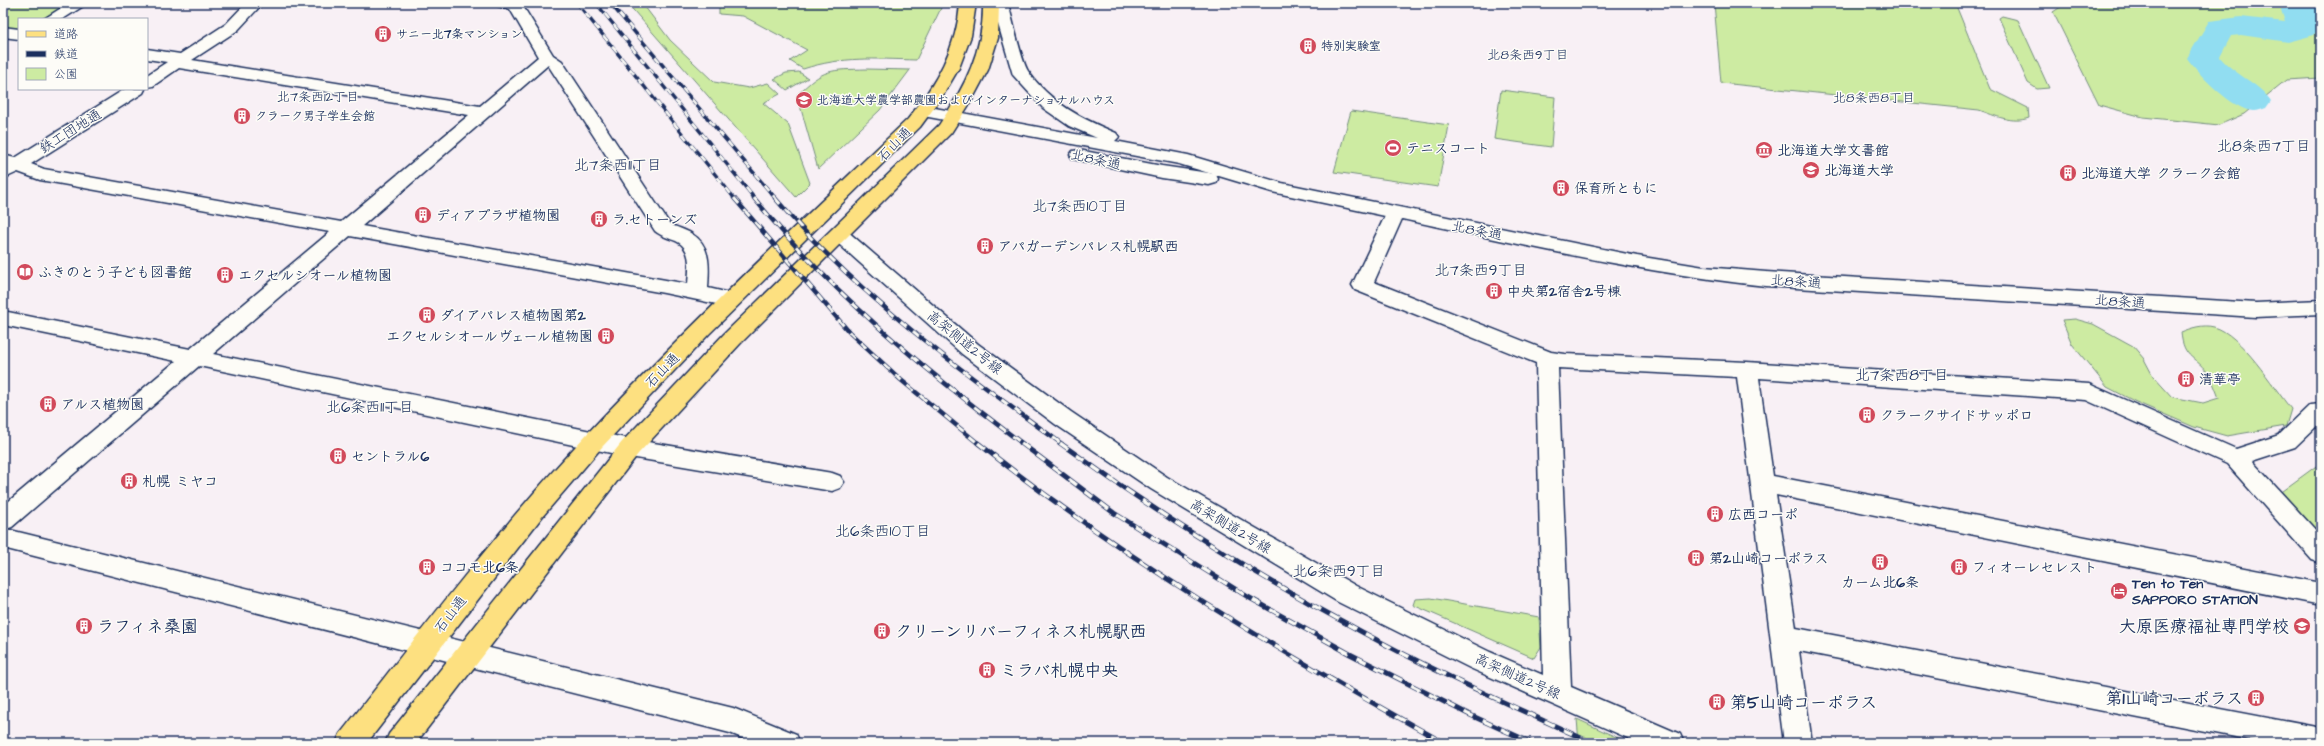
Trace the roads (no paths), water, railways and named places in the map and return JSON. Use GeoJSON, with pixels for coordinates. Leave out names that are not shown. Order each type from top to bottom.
{"type":"FeatureCollection","features":[{"type":"Feature","properties":{"kind":"main road","name":"石山通"},"geometry":{"type":"LineString","coordinates":[[350,743],[426,644],[533,510],[594,441],[731,300],[919,117],[954,63],[961,39],[968,3]]}},
{"type":"Feature","properties":{"kind":"main road","name":"石山通"},"geometry":{"type":"LineString","coordinates":[[399,743],[630,448],[732,339],[949,123],[972,88],[982,66],[991,39],[991,3]]}},
{"type":"Feature","properties":{"kind":"street"},"geometry":{"type":"LineString","coordinates":[[54,18],[80,3]]}},
{"type":"Feature","properties":{"kind":"street"},"geometry":{"type":"LineString","coordinates":[[148,81],[232,27],[255,3]]}},
{"type":"Feature","properties":{"kind":"street"},"geometry":{"type":"LineString","coordinates":[[504,3],[515,4],[547,58],[554,61],[662,228],[670,233],[685,238],[696,246],[699,257],[697,293]]}},
{"type":"Feature","properties":{"kind":"street"},"geometry":{"type":"LineString","coordinates":[[1000,3],[1020,71],[1049,104],[1075,122],[1108,137],[1182,159]]}},
{"type":"Feature","properties":{"kind":"street"},"geometry":{"type":"LineString","coordinates":[[3,32],[18,34]]}},
{"type":"Feature","properties":{"kind":"street"},"geometry":{"type":"LineString","coordinates":[[148,54],[180,61],[484,112]]}},
{"type":"Feature","properties":{"kind":"street"},"geometry":{"type":"LineString","coordinates":[[3,520],[547,58]]}},
{"type":"Feature","properties":{"kind":"street","name":"鉄工団地通"},"geometry":{"type":"LineString","coordinates":[[8,166],[134,90]]}},
{"type":"Feature","properties":{"kind":"street","name":"北8条通"},"geometry":{"type":"LineString","coordinates":[[919,117],[1162,172],[1279,188]]}},
{"type":"Feature","properties":{"kind":"street","name":"北8条通"},"geometry":{"type":"LineString","coordinates":[[949,123],[1182,159],[1279,188],[1395,214],[1637,262],[1712,274],[2256,310],[2321,307]]}},
{"type":"Feature","properties":{"kind":"street"},"geometry":{"type":"LineString","coordinates":[[8,166],[40,174],[731,300]]}},
{"type":"Feature","properties":{"kind":"street"},"geometry":{"type":"LineString","coordinates":[[1395,214],[1362,285],[1547,359],[1565,362],[1747,370],[2089,392],[2235,458],[2321,553]]}},
{"type":"Feature","properties":{"kind":"street","name":"高架側道2号線"},"geometry":{"type":"LineString","coordinates":[[839,234],[970,348],[1063,418],[1159,483],[1347,594],[1480,660],[1670,743]]}},
{"type":"Feature","properties":{"kind":"street"},"geometry":{"type":"LineString","coordinates":[[3,318],[594,441],[832,482]]}},
{"type":"Feature","properties":{"kind":"street"},"geometry":{"type":"LineString","coordinates":[[1547,359],[1557,694]]}},
{"type":"Feature","properties":{"kind":"street"},"geometry":{"type":"LineString","coordinates":[[1747,370],[1785,637],[1798,743]]}},
{"type":"Feature","properties":{"kind":"street"},"geometry":{"type":"LineString","coordinates":[[2235,458],[2287,441],[2318,411],[2321,412]]}},
{"type":"Feature","properties":{"kind":"street"},"geometry":{"type":"LineString","coordinates":[[1763,483],[2321,594]]}},
{"type":"Feature","properties":{"kind":"street"},"geometry":{"type":"LineString","coordinates":[[3,538],[734,721],[786,743]]}},
{"type":"Feature","properties":{"kind":"street"},"geometry":{"type":"LineString","coordinates":[[1785,637],[2321,741]]}},
{"type":"Feature","properties":{"kind":"waterway"},"geometry":{"type":"LineString","coordinates":[[2254,101],[2215,73],[2203,58],[2220,28],[2241,26],[2288,32],[2303,28],[2296,10],[2321,11]]}},
{"type":"Feature","properties":{"kind":"railway"},"geometry":{"type":"LineString","coordinates":[[577,3],[735,199]]}},
{"type":"Feature","properties":{"kind":"railway"},"geometry":{"type":"LineString","coordinates":[[596,3],[755,199]]}},
{"type":"Feature","properties":{"kind":"railway"},"geometry":{"type":"LineString","coordinates":[[610,3],[776,199]]}},
{"type":"Feature","properties":{"kind":"railway"},"geometry":{"type":"LineString","coordinates":[[734,198],[850,333],[901,380],[979,444]]}},
{"type":"Feature","properties":{"kind":"railway"},"geometry":{"type":"LineString","coordinates":[[754,198],[784,233],[847,298],[916,359],[1023,444]]}},
{"type":"Feature","properties":{"kind":"railway"},"geometry":{"type":"LineString","coordinates":[[775,198],[840,267],[911,330],[1062,444]]}},
{"type":"Feature","properties":{"kind":"railway"},"geometry":{"type":"LineString","coordinates":[[978,443],[1033,486],[1089,526],[1205,603],[1323,674],[1444,743]]}},
{"type":"Feature","properties":{"kind":"railway"},"geometry":{"type":"LineString","coordinates":[[1021,443],[1114,513],[1248,597],[1350,654],[1468,714],[1532,743]]}},
{"type":"Feature","properties":{"kind":"railway"},"geometry":{"type":"LineString","coordinates":[[1060,443],[1170,519],[1284,589],[1323,611],[1419,662],[1592,743]]}},
{"type":"Feature","properties":{"kind":"place","name":"サニー北7条マンション"},"geometry":{"type":"Point","coordinates":[383,34]}},
{"type":"Feature","properties":{"kind":"place","name":"特別実験室"},"geometry":{"type":"Point","coordinates":[1308,46]}},
{"type":"Feature","properties":{"kind":"place","name":"北海道大学農学部農園およびインターナショナルハウス"},"geometry":{"type":"Point","coordinates":[804,100]}},
{"type":"Feature","properties":{"kind":"place","name":"クラーク男子学生会館"},"geometry":{"type":"Point","coordinates":[242,116]}},
{"type":"Feature","properties":{"kind":"place","name":"テニスコート"},"geometry":{"type":"Point","coordinates":[1393,148]}},
{"type":"Feature","properties":{"kind":"place","name":"北海道大学文書館"},"geometry":{"type":"Point","coordinates":[1764,150]}},
{"type":"Feature","properties":{"kind":"place","name":"北海道大学"},"geometry":{"type":"Point","coordinates":[1811,170]}},
{"type":"Feature","properties":{"kind":"place","name":"北海道大学 クラーク会館"},"geometry":{"type":"Point","coordinates":[2068,173]}},
{"type":"Feature","properties":{"kind":"place","name":"保育所ともに"},"geometry":{"type":"Point","coordinates":[1561,188]}},
{"type":"Feature","properties":{"kind":"place","name":"ディアプラザ植物園"},"geometry":{"type":"Point","coordinates":[423,215]}},
{"type":"Feature","properties":{"kind":"place","name":"ラ.セトーンズ"},"geometry":{"type":"Point","coordinates":[599,219]}},
{"type":"Feature","properties":{"kind":"place","name":"アパガーデンパレス札幌駅西"},"geometry":{"type":"Point","coordinates":[985,246]}},
{"type":"Feature","properties":{"kind":"place","name":"ふきのとう子ども図書館"},"geometry":{"type":"Point","coordinates":[25,272]}},
{"type":"Feature","properties":{"kind":"place","name":"エクセルシオール植物園"},"geometry":{"type":"Point","coordinates":[225,275]}},
{"type":"Feature","properties":{"kind":"place","name":"中央第2宿舎2号棟"},"geometry":{"type":"Point","coordinates":[1494,291]}},
{"type":"Feature","properties":{"kind":"place","name":"ダイアパレス植物園第2"},"geometry":{"type":"Point","coordinates":[427,315]}},
{"type":"Feature","properties":{"kind":"place","name":"エクセルシオールヴェール植物園"},"geometry":{"type":"Point","coordinates":[606,336]}},
{"type":"Feature","properties":{"kind":"place","name":"清華亭"},"geometry":{"type":"Point","coordinates":[2186,379]}},
{"type":"Feature","properties":{"kind":"place","name":"アルス植物園"},"geometry":{"type":"Point","coordinates":[48,404]}},
{"type":"Feature","properties":{"kind":"place","name":"クラークサイドサッポロ"},"geometry":{"type":"Point","coordinates":[1867,415]}},
{"type":"Feature","properties":{"kind":"place","name":"セントラル6"},"geometry":{"type":"Point","coordinates":[338,456]}},
{"type":"Feature","properties":{"kind":"place","name":"札幌 ミヤコ"},"geometry":{"type":"Point","coordinates":[129,481]}},
{"type":"Feature","properties":{"kind":"place","name":"広西コーポ"},"geometry":{"type":"Point","coordinates":[1715,514]}},
{"type":"Feature","properties":{"kind":"place","name":"第2山崎コーポラス"},"geometry":{"type":"Point","coordinates":[1696,558]}},
{"type":"Feature","properties":{"kind":"place","name":"カーム北6条"},"geometry":{"type":"Point","coordinates":[1880,562]}},
{"type":"Feature","properties":{"kind":"place","name":"ココモ北6条"},"geometry":{"type":"Point","coordinates":[427,567]}},
{"type":"Feature","properties":{"kind":"place","name":"フィオーレセレスト"},"geometry":{"type":"Point","coordinates":[1959,567]}},
{"type":"Feature","properties":{"kind":"place","name":"Ten to Ten SAPPORO STATION"},"geometry":{"type":"Point","coordinates":[2119,591]}},
{"type":"Feature","properties":{"kind":"place","name":"ラフィネ桑園"},"geometry":{"type":"Point","coordinates":[84,626]}},
{"type":"Feature","properties":{"kind":"place","name":"大原医療福祉専門学校"},"geometry":{"type":"Point","coordinates":[2302,626]}},
{"type":"Feature","properties":{"kind":"place","name":"クリーンリバーフィネス札幌駅西"},"geometry":{"type":"Point","coordinates":[882,631]}},
{"type":"Feature","properties":{"kind":"place","name":"ミラバ札幌中央"},"geometry":{"type":"Point","coordinates":[987,670]}},
{"type":"Feature","properties":{"kind":"place","name":"第1山崎コーポラス"},"geometry":{"type":"Point","coordinates":[2256,698]}},
{"type":"Feature","properties":{"kind":"place","name":"第5山崎コーポラス"},"geometry":{"type":"Point","coordinates":[1717,702]}},
{"type":"Feature","properties":{"kind":"district","name":"北8条西9丁目"},"geometry":{"type":"Point","coordinates":[1528,54]}},
{"type":"Feature","properties":{"kind":"district","name":"北7条西12丁目"},"geometry":{"type":"Point","coordinates":[318,96]}},
{"type":"Feature","properties":{"kind":"district","name":"北8条西8丁目"},"geometry":{"type":"Point","coordinates":[1874,97]}},
{"type":"Feature","properties":{"kind":"district","name":"北8条西7丁目"},"geometry":{"type":"Point","coordinates":[2264,146]}},
{"type":"Feature","properties":{"kind":"district","name":"北7条西11丁目"},"geometry":{"type":"Point","coordinates":[618,165]}},
{"type":"Feature","properties":{"kind":"district","name":"北7条西10丁目"},"geometry":{"type":"Point","coordinates":[1080,206]}},
{"type":"Feature","properties":{"kind":"district","name":"北7条西9丁目"},"geometry":{"type":"Point","coordinates":[1481,270]}},
{"type":"Feature","properties":{"kind":"district","name":"北7条西8丁目"},"geometry":{"type":"Point","coordinates":[1902,375]}},
{"type":"Feature","properties":{"kind":"district","name":"北6条西11丁目"},"geometry":{"type":"Point","coordinates":[370,407]}},
{"type":"Feature","properties":{"kind":"district","name":"北6条西10丁目"},"geometry":{"type":"Point","coordinates":[883,531]}},
{"type":"Feature","properties":{"kind":"district","name":"北6条西9丁目"},"geometry":{"type":"Point","coordinates":[1339,571]}}]}
